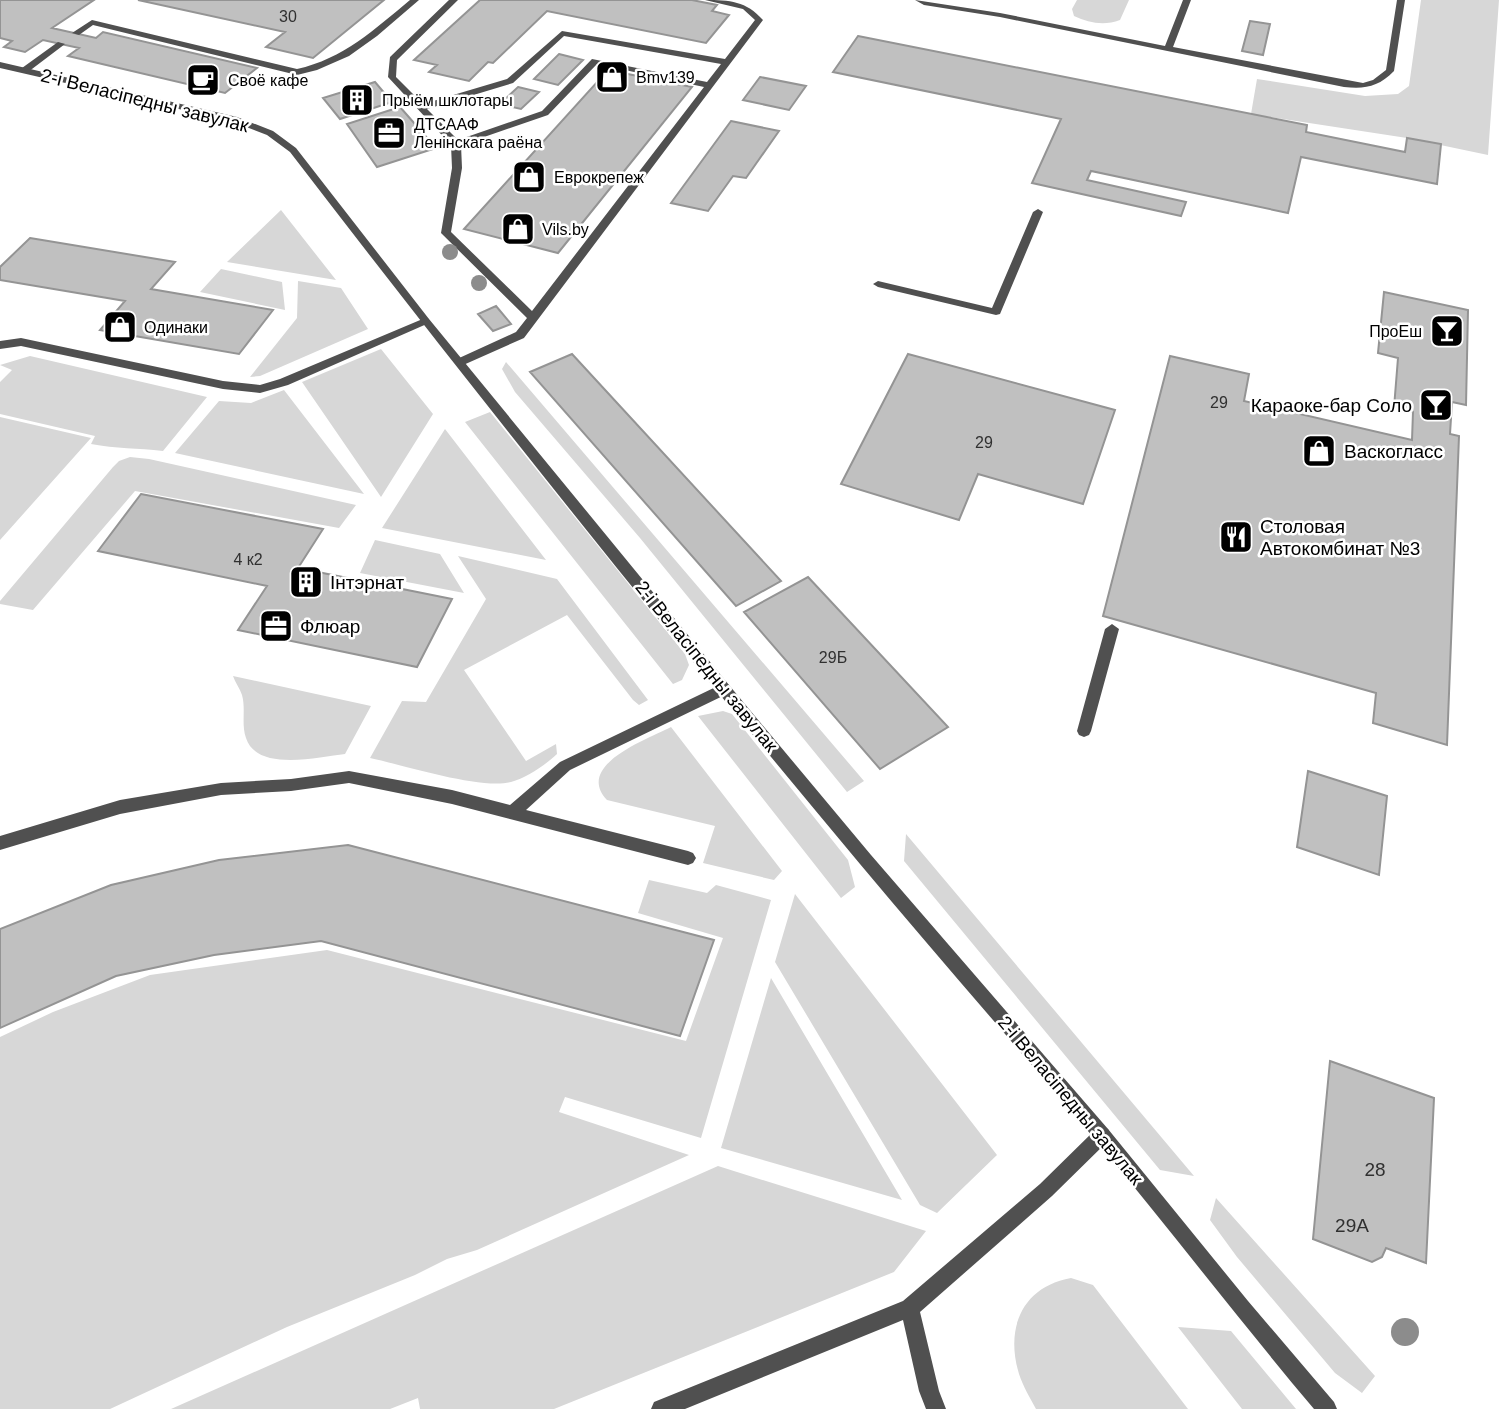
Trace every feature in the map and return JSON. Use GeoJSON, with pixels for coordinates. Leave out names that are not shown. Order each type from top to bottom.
{"type":"FeatureCollection","features":[{"type":"Feature","properties":{"kind":"street"},"geometry":{"type":"LineString","coordinates":[[76,33],[92,22],[297,72],[322,68],[349,52],[415,0]]}},
{"type":"Feature","properties":{"kind":"street"},"geometry":{"type":"LineString","coordinates":[[454,0],[393,59],[392,77],[424,107],[456,144],[457,168],[446,233],[532,317]]}},
{"type":"Feature","properties":{"kind":"street"},"geometry":{"type":"LineString","coordinates":[[461,362],[520,335],[707,85],[759,20],[746,7],[709,0]]}},
{"type":"Feature","properties":{"kind":"street"},"geometry":{"type":"LineString","coordinates":[[919,0],[1306,77],[1364,86],[1376,82],[1390,71],[1401,0]]}},
{"type":"Feature","properties":{"kind":"street"},"geometry":{"type":"LineString","coordinates":[[1168,49],[1187,0]]}},
{"type":"Feature","properties":{"kind":"street"},"geometry":{"type":"LineString","coordinates":[[424,107],[510,81],[562,33],[725,62]]}},
{"type":"Feature","properties":{"kind":"street"},"geometry":{"type":"LineString","coordinates":[[25,70],[61,44]]}},
{"type":"Feature","properties":{"kind":"street"},"geometry":{"type":"LineString","coordinates":[[456,144],[545,113],[595,61],[707,85]]}},
{"type":"Feature","properties":{"kind":"street","name":"2-і Веласіпедны завулак"},"geometry":{"type":"LineString","coordinates":[[0,65],[234,119],[270,133],[293,150],[425,321],[724,689],[866,860],[1102,1135],[1241,1308],[1327,1409]]}},
{"type":"Feature","properties":{"kind":"street"},"geometry":{"type":"LineString","coordinates":[[878,284],[996,312],[1038,212]]}},
{"type":"Feature","properties":{"kind":"street"},"geometry":{"type":"LineString","coordinates":[[0,345],[21,342],[223,385],[260,389],[284,382],[425,321]]}},
{"type":"Feature","properties":{"kind":"street"},"geometry":{"type":"LineString","coordinates":[[1084,731],[1112,629]]}},
{"type":"Feature","properties":{"kind":"street"},"geometry":{"type":"LineString","coordinates":[[512,813],[565,766],[724,689]]}},
{"type":"Feature","properties":{"kind":"street"},"geometry":{"type":"LineString","coordinates":[[0,843],[120,807],[221,789],[291,785],[349,777],[452,797],[688,858]]}},
{"type":"Feature","properties":{"kind":"street"},"geometry":{"type":"LineString","coordinates":[[661,1409],[910,1308],[1046,1189],[1102,1135]]}},
{"type":"Feature","properties":{"kind":"street"},"geometry":{"type":"LineString","coordinates":[[910,1308],[929,1391],[936,1409]]}},
{"type":"Feature","properties":{"kind":"shaded area"},"geometry":{"type":"Polygon","coordinates":[[[1077,0],[1129,0],[1120,20],[1102,23],[1074,16],[1072,9],[1077,0]]]}},
{"type":"Feature","properties":{"kind":"shaded area"},"geometry":{"type":"Polygon","coordinates":[[[1421,0],[1499,0],[1488,155],[1407,138],[1251,114],[1257,79],[1365,96],[1398,94],[1409,86],[1421,0]]]}},
{"type":"Feature","properties":{"kind":"shaded area"},"geometry":{"type":"Polygon","coordinates":[[[281,210],[336,280],[227,262],[281,210]]]}},
{"type":"Feature","properties":{"kind":"shaded area"},"geometry":{"type":"Polygon","coordinates":[[[221,269],[282,282],[285,310],[200,292],[221,269]]]}},
{"type":"Feature","properties":{"kind":"shaded area"},"geometry":{"type":"Polygon","coordinates":[[[298,281],[341,288],[368,329],[260,376],[250,377],[297,318],[298,281]]]}},
{"type":"Feature","properties":{"kind":"shaded area"},"geometry":{"type":"Polygon","coordinates":[[[381,349],[433,414],[381,497],[302,382],[381,349]]]}},
{"type":"Feature","properties":{"kind":"shaded area"},"geometry":{"type":"Polygon","coordinates":[[[30,356],[207,397],[163,451],[91,444],[95,436],[0,414],[0,382],[12,370],[0,365],[30,356]]]}},
{"type":"Feature","properties":{"kind":"shaded area"},"geometry":{"type":"Polygon","coordinates":[[[506,362],[864,781],[847,792],[640,538],[515,392],[502,369],[506,362]]]}},
{"type":"Feature","properties":{"kind":"shaded area"},"geometry":{"type":"Polygon","coordinates":[[[284,390],[364,494],[175,453],[219,401],[251,403],[284,390]]]}},
{"type":"Feature","properties":{"kind":"shaded area"},"geometry":{"type":"Polygon","coordinates":[[[490,412],[685,654],[689,665],[682,680],[673,684],[465,422],[490,412]]]}},
{"type":"Feature","properties":{"kind":"shaded area"},"geometry":{"type":"Polygon","coordinates":[[[0,417],[91,438],[0,540],[0,417]]]}},
{"type":"Feature","properties":{"kind":"shaded area"},"geometry":{"type":"Polygon","coordinates":[[[445,429],[546,560],[382,528],[445,429]]]}},
{"type":"Feature","properties":{"kind":"shaded area"},"geometry":{"type":"Polygon","coordinates":[[[130,457],[356,505],[339,528],[135,491],[33,610],[0,604],[113,467],[119,461],[130,457]]]}},
{"type":"Feature","properties":{"kind":"shaded area"},"geometry":{"type":"Polygon","coordinates":[[[375,540],[440,554],[464,593],[360,573],[375,540]]]}},
{"type":"Feature","properties":{"kind":"shaded area"},"geometry":{"type":"Polygon","coordinates":[[[458,556],[557,579],[648,700],[639,705],[633,700],[567,615],[464,670],[526,761],[556,744],[557,754],[541,767],[517,780],[498,784],[442,776],[370,758],[402,701],[426,702],[486,599],[458,556]]]}},
{"type":"Feature","properties":{"kind":"shaded area"},"geometry":{"type":"Polygon","coordinates":[[[233,676],[371,706],[345,754],[305,759],[275,759],[252,749],[246,738],[243,700],[233,676]]]}},
{"type":"Feature","properties":{"kind":"shaded area"},"geometry":{"type":"Polygon","coordinates":[[[723,711],[732,714],[848,860],[855,887],[841,898],[698,716],[723,711]]]}},
{"type":"Feature","properties":{"kind":"shaded area"},"geometry":{"type":"Polygon","coordinates":[[[671,727],[782,871],[774,880],[703,863],[715,826],[607,800],[599,787],[600,776],[607,765],[632,746],[671,727]]]}},
{"type":"Feature","properties":{"kind":"shaded area"},"geometry":{"type":"Polygon","coordinates":[[[906,834],[1194,1176],[1160,1170],[904,861],[906,834]]]}},
{"type":"Feature","properties":{"kind":"shaded area"},"geometry":{"type":"Polygon","coordinates":[[[649,880],[707,893],[716,885],[771,900],[701,1138],[565,1097],[559,1112],[689,1155],[477,1250],[447,1259],[415,1275],[287,1327],[110,1409],[0,1409],[0,1037],[53,1012],[150,975],[327,950],[686,1041],[723,938],[638,913],[649,880]]]}},
{"type":"Feature","properties":{"kind":"shaded area"},"geometry":{"type":"Polygon","coordinates":[[[795,894],[997,1155],[937,1213],[920,1205],[775,962],[795,894]]]}},
{"type":"Feature","properties":{"kind":"shaded area"},"geometry":{"type":"Polygon","coordinates":[[[771,978],[902,1200],[721,1148],[771,978]]]}},
{"type":"Feature","properties":{"kind":"shaded area"},"geometry":{"type":"Polygon","coordinates":[[[718,1166],[926,1231],[894,1272],[554,1409],[420,1409],[418,1398],[390,1409],[171,1409],[718,1166]]]}},
{"type":"Feature","properties":{"kind":"shaded area"},"geometry":{"type":"Polygon","coordinates":[[[1216,1198],[1375,1376],[1362,1393],[1335,1373],[1237,1257],[1210,1220],[1216,1198]]]}},
{"type":"Feature","properties":{"kind":"shaded area"},"geometry":{"type":"Polygon","coordinates":[[[1071,1278],[1093,1285],[1188,1409],[1036,1409],[1019,1374],[1014,1341],[1016,1326],[1029,1300],[1040,1290],[1071,1278]]]}},
{"type":"Feature","properties":{"kind":"shaded area"},"geometry":{"type":"Polygon","coordinates":[[[1178,1327],[1231,1331],[1296,1409],[1242,1409],[1178,1327]]]}},
{"type":"Feature","properties":{"kind":"building"},"geometry":{"type":"Polygon","coordinates":[[[0,0],[94,0],[52,28],[96,38],[103,32],[257,68],[225,93],[68,56],[79,48],[43,40],[25,52],[4,47],[12,41],[0,38],[0,0]]]}},
{"type":"Feature","properties":{"kind":"building"},"geometry":{"type":"Polygon","coordinates":[[[138,0],[384,0],[313,58],[266,47],[285,32],[138,0]]]}},
{"type":"Feature","properties":{"kind":"building"},"geometry":{"type":"Polygon","coordinates":[[[480,0],[692,0],[717,5],[712,11],[729,15],[706,43],[547,11],[493,63],[488,62],[469,81],[429,72],[437,65],[414,60],[480,0]]]}},
{"type":"Feature","properties":{"kind":"building"},"geometry":{"type":"Polygon","coordinates":[[[1250,21],[1270,24],[1263,55],[1242,51],[1250,21]]]}},
{"type":"Feature","properties":{"kind":"building"},"geometry":{"type":"Polygon","coordinates":[[[858,36],[1307,125],[1306,132],[1405,152],[1407,138],[1441,144],[1437,184],[1301,157],[1288,213],[1091,171],[1087,180],[1186,202],[1181,216],[1032,183],[1061,119],[833,72],[858,36]]]}},
{"type":"Feature","properties":{"kind":"building"},"geometry":{"type":"Polygon","coordinates":[[[559,54],[583,60],[558,85],[534,79],[559,54]]]}},
{"type":"Feature","properties":{"kind":"building"},"geometry":{"type":"Polygon","coordinates":[[[608,70],[692,87],[558,253],[464,229],[608,70]]]}},
{"type":"Feature","properties":{"kind":"building"},"geometry":{"type":"Polygon","coordinates":[[[760,77],[806,86],[789,110],[743,100],[760,77]]]}},
{"type":"Feature","properties":{"kind":"building","name":"Прыём шклотары"},"geometry":{"type":"Polygon","coordinates":[[[375,82],[392,102],[340,119],[323,98],[375,82]]]}},
{"type":"Feature","properties":{"kind":"building"},"geometry":{"type":"Polygon","coordinates":[[[518,87],[539,92],[521,109],[500,104],[518,87]]]}},
{"type":"Feature","properties":{"kind":"building","name":"ДТСААФ Ленінскага раёна"},"geometry":{"type":"Polygon","coordinates":[[[400,107],[436,148],[377,167],[347,124],[400,107]]]}},
{"type":"Feature","properties":{"kind":"building"},"geometry":{"type":"Polygon","coordinates":[[[731,121],[779,131],[746,178],[733,176],[708,211],[671,203],[731,121]]]}},
{"type":"Feature","properties":{"kind":"building"},"geometry":{"type":"Polygon","coordinates":[[[30,238],[175,262],[151,289],[273,310],[239,354],[100,330],[125,301],[0,280],[0,267],[30,238]]]}},
{"type":"Feature","properties":{"kind":"building"},"geometry":{"type":"Polygon","coordinates":[[[1384,292],[1468,310],[1466,405],[1452,402],[1450,434],[1459,436],[1447,745],[1373,723],[1376,693],[1103,616],[1170,356],[1249,374],[1244,401],[1412,440],[1413,412],[1394,408],[1398,358],[1378,353],[1384,292]]]}},
{"type":"Feature","properties":{"kind":"building"},"geometry":{"type":"Polygon","coordinates":[[[496,306],[511,324],[493,331],[478,314],[496,306]]]}},
{"type":"Feature","properties":{"kind":"building"},"geometry":{"type":"Polygon","coordinates":[[[572,354],[781,581],[736,606],[530,372],[572,354]]]}},
{"type":"Feature","properties":{"kind":"building"},"geometry":{"type":"Polygon","coordinates":[[[908,354],[1115,410],[1083,504],[978,474],[959,520],[841,484],[908,354]]]}},
{"type":"Feature","properties":{"kind":"building","name":"Інтэрнат"},"geometry":{"type":"Polygon","coordinates":[[[141,494],[323,529],[298,568],[452,599],[417,667],[238,630],[267,586],[98,551],[141,494]]]}},
{"type":"Feature","properties":{"kind":"building"},"geometry":{"type":"Polygon","coordinates":[[[808,577],[948,727],[880,769],[744,612],[808,577]]]}},
{"type":"Feature","properties":{"kind":"building"},"geometry":{"type":"Polygon","coordinates":[[[1308,771],[1387,796],[1379,875],[1297,847],[1308,771]]]}},
{"type":"Feature","properties":{"kind":"building"},"geometry":{"type":"Polygon","coordinates":[[[348,845],[714,940],[680,1036],[321,941],[214,955],[116,976],[0,1028],[0,929],[111,885],[219,860],[348,845]]]}},
{"type":"Feature","properties":{"kind":"building"},"geometry":{"type":"Polygon","coordinates":[[[1330,1061],[1434,1098],[1426,1263],[1386,1248],[1382,1257],[1372,1262],[1313,1239],[1330,1061]]]}},
{"type":"Feature","properties":{"kind":"place","name":"Bmv139"},"geometry":{"type":"Point","coordinates":[612,77]}},
{"type":"Feature","properties":{"kind":"place","name":"Своё кафе"},"geometry":{"type":"Point","coordinates":[203,80]}},
{"type":"Feature","properties":{"kind":"place","name":"Прыём шклотары"},"geometry":{"type":"Point","coordinates":[357,100]}},
{"type":"Feature","properties":{"kind":"place","name":"ДТСААФ Ленінскага раёна"},"geometry":{"type":"Point","coordinates":[389,133]}},
{"type":"Feature","properties":{"kind":"place","name":"Еврокрепеж"},"geometry":{"type":"Point","coordinates":[529,177]}},
{"type":"Feature","properties":{"kind":"place","name":"Vils.by"},"geometry":{"type":"Point","coordinates":[518,229]}},
{"type":"Feature","properties":{"kind":"place","name":"Одинаки"},"geometry":{"type":"Point","coordinates":[120,327]}},
{"type":"Feature","properties":{"kind":"place","name":"ПроЕш"},"geometry":{"type":"Point","coordinates":[1447,331]}},
{"type":"Feature","properties":{"kind":"place","name":"Караоке-бар Соло"},"geometry":{"type":"Point","coordinates":[1436,405]}},
{"type":"Feature","properties":{"kind":"place","name":"Васкогласс"},"geometry":{"type":"Point","coordinates":[1319,451]}},
{"type":"Feature","properties":{"kind":"place","name":"Столовая Автокомбинат №3"},"geometry":{"type":"Point","coordinates":[1236,537]}},
{"type":"Feature","properties":{"kind":"place","name":"Інтэрнат"},"geometry":{"type":"Point","coordinates":[306,582]}},
{"type":"Feature","properties":{"kind":"place","name":"Флюар"},"geometry":{"type":"Point","coordinates":[276,626]}}]}
